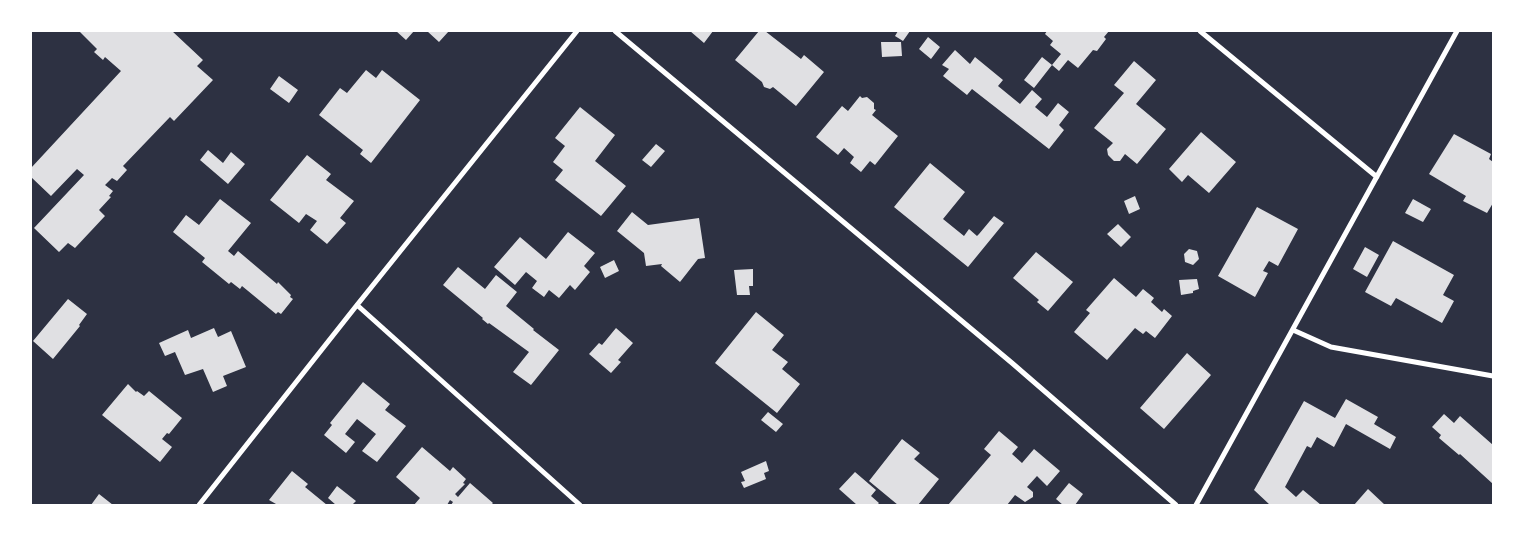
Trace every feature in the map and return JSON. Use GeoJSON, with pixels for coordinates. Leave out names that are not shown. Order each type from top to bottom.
{"type":"FeatureCollection","features":[{"type":"Feature","properties":{"kind":"street"},"geometry":{"type":"LineString","coordinates":[[199,505],[578,31]]}},
{"type":"Feature","properties":{"kind":"street"},"geometry":{"type":"LineString","coordinates":[[615,31],[1012,363],[1176,505]]}},
{"type":"Feature","properties":{"kind":"street"},"geometry":{"type":"LineString","coordinates":[[1200,31],[1377,177]]}},
{"type":"Feature","properties":{"kind":"street"},"geometry":{"type":"LineString","coordinates":[[1196,505],[1457,31]]}},
{"type":"Feature","properties":{"kind":"street"},"geometry":{"type":"LineString","coordinates":[[357,305],[580,505]]}},
{"type":"Feature","properties":{"kind":"street"},"geometry":{"type":"LineString","coordinates":[[1293,330],[1331,347],[1493,376]]}},
{"type":"Feature","properties":{"kind":"building"},"geometry":{"type":"Polygon","coordinates":[[[79,31],[172,31],[203,60],[197,66],[213,80],[174,121],[170,117],[123,166],[127,170],[117,181],[112,178],[105,185],[113,191],[109,196],[111,197],[99,210],[105,216],[75,248],[68,243],[59,252],[34,228],[84,175],[77,169],[51,196],[31,177],[31,168],[121,71],[105,57],[103,60],[94,52],[97,49],[79,31]]]}},
{"type":"Feature","properties":{"kind":"building"},"geometry":{"type":"Polygon","coordinates":[[[396,31],[414,31],[406,40],[396,31]]]}},
{"type":"Feature","properties":{"kind":"building"},"geometry":{"type":"Polygon","coordinates":[[[427,31],[449,31],[439,42],[427,31]]]}},
{"type":"Feature","properties":{"kind":"building"},"geometry":{"type":"Polygon","coordinates":[[[690,31],[713,31],[704,43],[690,31]]]}},
{"type":"Feature","properties":{"kind":"building"},"geometry":{"type":"Polygon","coordinates":[[[759,31],[765,31],[801,59],[804,55],[824,72],[796,106],[773,87],[770,89],[764,87],[762,82],[735,60],[759,31]]]}},
{"type":"Feature","properties":{"kind":"building"},"geometry":{"type":"Polygon","coordinates":[[[898,31],[910,31],[903,41],[895,36],[898,31]]]}},
{"type":"Feature","properties":{"kind":"building"},"geometry":{"type":"Polygon","coordinates":[[[1047,31],[1109,31],[1104,37],[1106,39],[1097,51],[1093,50],[1078,68],[1068,60],[1059,71],[1052,65],[1061,54],[1050,45],[1053,41],[1045,34],[1047,31]]]}},
{"type":"Feature","properties":{"kind":"building"},"geometry":{"type":"Polygon","coordinates":[[[928,37],[940,47],[931,59],[919,49],[928,37]]]}},
{"type":"Feature","properties":{"kind":"building"},"geometry":{"type":"Polygon","coordinates":[[[881,42],[901,42],[902,56],[882,57],[881,42]]]}},
{"type":"Feature","properties":{"kind":"building"},"geometry":{"type":"Polygon","coordinates":[[[955,50],[970,64],[975,57],[1003,80],[998,86],[1020,104],[1032,90],[1042,99],[1035,107],[1047,117],[1058,103],[1069,112],[1059,125],[1064,130],[1049,149],[972,89],[967,95],[943,76],[949,69],[942,65],[955,50]]]}},
{"type":"Feature","properties":{"kind":"building"},"geometry":{"type":"Polygon","coordinates":[[[1042,57],[1052,65],[1034,88],[1024,80],[1042,57]]]}},
{"type":"Feature","properties":{"kind":"building"},"geometry":{"type":"Polygon","coordinates":[[[1134,61],[1156,80],[1136,104],[1166,129],[1137,164],[1125,154],[1120,161],[1114,161],[1108,155],[1107,149],[1113,143],[1094,128],[1124,93],[1114,85],[1134,61]]]}},
{"type":"Feature","properties":{"kind":"building"},"geometry":{"type":"Polygon","coordinates":[[[366,70],[376,78],[382,70],[420,100],[371,163],[360,154],[363,150],[319,115],[340,88],[347,93],[366,70]]]}},
{"type":"Feature","properties":{"kind":"building"},"geometry":{"type":"Polygon","coordinates":[[[279,76],[298,90],[289,103],[270,89],[279,76]]]}},
{"type":"Feature","properties":{"kind":"building"},"geometry":{"type":"Polygon","coordinates":[[[860,96],[862,98],[867,97],[874,103],[874,109],[876,110],[872,115],[898,136],[875,165],[870,161],[861,172],[850,163],[854,157],[844,148],[838,155],[816,137],[842,106],[848,111],[860,96]]]}},
{"type":"Feature","properties":{"kind":"building"},"geometry":{"type":"Polygon","coordinates":[[[580,107],[615,135],[595,161],[626,186],[601,216],[555,180],[563,170],[553,162],[565,146],[555,138],[580,107]]]}},
{"type":"Feature","properties":{"kind":"building"},"geometry":{"type":"Polygon","coordinates":[[[1201,132],[1236,162],[1209,193],[1188,175],[1182,182],[1169,169],[1201,132]]]}},
{"type":"Feature","properties":{"kind":"building"},"geometry":{"type":"Polygon","coordinates":[[[1454,134],[1491,154],[1489,159],[1493,162],[1493,203],[1487,213],[1463,201],[1466,196],[1429,174],[1454,134]]]}},
{"type":"Feature","properties":{"kind":"building"},"geometry":{"type":"Polygon","coordinates":[[[656,144],[665,151],[651,167],[642,160],[656,144]]]}},
{"type":"Feature","properties":{"kind":"building"},"geometry":{"type":"Polygon","coordinates":[[[208,150],[223,163],[231,152],[245,164],[228,184],[200,160],[208,150]]]}},
{"type":"Feature","properties":{"kind":"building"},"geometry":{"type":"Polygon","coordinates":[[[307,155],[331,174],[326,180],[354,201],[340,218],[346,223],[327,244],[310,230],[317,221],[306,214],[299,223],[270,200],[307,155]]]}},
{"type":"Feature","properties":{"kind":"building"},"geometry":{"type":"Polygon","coordinates":[[[930,163],[965,192],[943,219],[964,236],[969,229],[977,236],[994,216],[1004,223],[968,267],[894,207],[930,163]]]}},
{"type":"Feature","properties":{"kind":"building"},"geometry":{"type":"Polygon","coordinates":[[[1135,196],[1140,209],[1129,214],[1124,201],[1135,196]]]}},
{"type":"Feature","properties":{"kind":"building"},"geometry":{"type":"Polygon","coordinates":[[[220,199],[251,223],[228,251],[234,256],[238,251],[277,284],[278,282],[291,295],[290,297],[293,299],[281,314],[278,312],[276,314],[242,286],[240,289],[231,282],[229,284],[202,262],[205,258],[173,232],[186,215],[199,225],[220,199]]]}},
{"type":"Feature","properties":{"kind":"building"},"geometry":{"type":"Polygon","coordinates":[[[1413,199],[1431,209],[1423,222],[1405,213],[1413,199]]]}},
{"type":"Feature","properties":{"kind":"building"},"geometry":{"type":"Polygon","coordinates":[[[1257,207],[1298,229],[1278,266],[1269,261],[1263,271],[1268,273],[1255,297],[1218,276],[1257,207]]]}},
{"type":"Feature","properties":{"kind":"building"},"geometry":{"type":"Polygon","coordinates":[[[632,212],[648,225],[699,218],[705,258],[698,259],[680,282],[661,266],[662,264],[646,266],[644,253],[617,231],[632,212]]]}},
{"type":"Feature","properties":{"kind":"building"},"geometry":{"type":"Polygon","coordinates":[[[1118,224],[1131,237],[1121,247],[1107,234],[1118,224]]]}},
{"type":"Feature","properties":{"kind":"building"},"geometry":{"type":"Polygon","coordinates":[[[568,232],[595,253],[584,266],[590,272],[575,290],[570,285],[559,298],[549,290],[544,297],[532,288],[537,281],[526,272],[515,285],[494,267],[520,237],[546,259],[568,232]]]}},
{"type":"Feature","properties":{"kind":"building"},"geometry":{"type":"Polygon","coordinates":[[[1393,241],[1454,275],[1443,295],[1454,301],[1442,323],[1396,298],[1391,306],[1365,292],[1393,241]]]}},
{"type":"Feature","properties":{"kind":"building"},"geometry":{"type":"Polygon","coordinates":[[[1365,247],[1379,255],[1367,277],[1353,269],[1365,247]]]}},
{"type":"Feature","properties":{"kind":"building"},"geometry":{"type":"Polygon","coordinates":[[[1189,249],[1197,251],[1199,259],[1193,265],[1185,262],[1184,254],[1189,249]]]}},
{"type":"Feature","properties":{"kind":"building"},"geometry":{"type":"Polygon","coordinates":[[[1036,252],[1073,282],[1048,311],[1037,302],[1039,300],[1013,278],[1036,252]]]}},
{"type":"Feature","properties":{"kind":"building"},"geometry":{"type":"Polygon","coordinates":[[[614,260],[619,271],[605,278],[600,267],[614,260]]]}},
{"type":"Feature","properties":{"kind":"building"},"geometry":{"type":"Polygon","coordinates":[[[458,267],[485,289],[496,275],[517,292],[506,306],[559,350],[531,385],[513,372],[529,352],[488,324],[443,285],[458,267]]]}},
{"type":"Feature","properties":{"kind":"building"},"geometry":{"type":"Polygon","coordinates":[[[753,269],[753,286],[749,286],[750,295],[737,295],[734,270],[753,269]]]}},
{"type":"Feature","properties":{"kind":"building"},"geometry":{"type":"Polygon","coordinates":[[[1114,278],[1136,297],[1143,289],[1154,298],[1151,302],[1162,312],[1164,309],[1172,316],[1155,338],[1146,331],[1143,334],[1135,328],[1107,360],[1074,332],[1090,313],[1086,310],[1114,278]]]}},
{"type":"Feature","properties":{"kind":"building"},"geometry":{"type":"Polygon","coordinates":[[[1197,279],[1199,289],[1193,291],[1193,293],[1181,295],[1179,280],[1197,279]]]}},
{"type":"Feature","properties":{"kind":"building"},"geometry":{"type":"Polygon","coordinates":[[[68,299],[87,314],[80,326],[53,359],[33,341],[68,299]]]}},
{"type":"Feature","properties":{"kind":"building"},"geometry":{"type":"Polygon","coordinates":[[[756,312],[784,335],[772,350],[788,362],[782,369],[800,384],[777,413],[715,363],[756,312]]]}},
{"type":"Feature","properties":{"kind":"building"},"geometry":{"type":"Polygon","coordinates":[[[214,328],[218,337],[231,331],[246,367],[223,376],[227,386],[213,392],[203,369],[185,375],[175,352],[165,356],[159,343],[188,330],[191,338],[214,328]]]}},
{"type":"Feature","properties":{"kind":"building"},"geometry":{"type":"Polygon","coordinates":[[[616,328],[633,343],[618,360],[621,362],[611,373],[589,354],[599,343],[602,345],[616,328]]]}},
{"type":"Feature","properties":{"kind":"building"},"geometry":{"type":"Polygon","coordinates":[[[1187,353],[1211,375],[1164,429],[1140,408],[1187,353]]]}},
{"type":"Feature","properties":{"kind":"building"},"geometry":{"type":"Polygon","coordinates":[[[363,382],[390,404],[385,410],[406,426],[377,462],[362,451],[376,434],[357,419],[345,434],[355,442],[346,453],[324,435],[332,425],[330,423],[363,382]]]}},
{"type":"Feature","properties":{"kind":"building"},"geometry":{"type":"Polygon","coordinates":[[[128,384],[136,392],[144,396],[149,391],[182,418],[169,434],[167,433],[162,439],[172,447],[160,462],[102,415],[128,384]]]}},
{"type":"Feature","properties":{"kind":"building"},"geometry":{"type":"Polygon","coordinates":[[[1346,399],[1378,417],[1374,424],[1396,437],[1390,449],[1346,424],[1334,447],[1317,437],[1311,448],[1307,446],[1285,487],[1296,497],[1303,490],[1321,505],[1270,505],[1254,490],[1304,401],[1335,418],[1346,399]]]}},
{"type":"Feature","properties":{"kind":"building"},"geometry":{"type":"Polygon","coordinates":[[[768,412],[783,424],[776,432],[761,420],[768,412]]]}},
{"type":"Feature","properties":{"kind":"building"},"geometry":{"type":"Polygon","coordinates":[[[1444,414],[1454,423],[1460,416],[1493,445],[1493,484],[1439,438],[1441,435],[1432,427],[1444,414]]]}},
{"type":"Feature","properties":{"kind":"building"},"geometry":{"type":"Polygon","coordinates":[[[999,431],[1018,447],[1012,454],[1022,463],[1034,449],[1060,471],[1047,486],[1037,476],[1027,487],[1033,492],[1033,497],[1025,502],[1015,495],[1007,505],[948,505],[991,455],[984,449],[999,431]]]}},
{"type":"Feature","properties":{"kind":"building"},"geometry":{"type":"Polygon","coordinates":[[[902,439],[920,453],[914,459],[939,479],[918,505],[898,505],[869,481],[902,439]]]}},
{"type":"Feature","properties":{"kind":"building"},"geometry":{"type":"Polygon","coordinates":[[[422,447],[450,471],[453,467],[466,479],[463,483],[465,484],[455,494],[458,497],[470,483],[493,503],[491,505],[451,505],[453,502],[450,500],[447,505],[414,505],[420,498],[396,477],[422,447]]]}},
{"type":"Feature","properties":{"kind":"building"},"geometry":{"type":"Polygon","coordinates":[[[766,461],[769,471],[764,473],[766,479],[744,488],[741,482],[745,481],[741,472],[766,461]]]}},
{"type":"Feature","properties":{"kind":"building"},"geometry":{"type":"Polygon","coordinates":[[[292,471],[308,484],[305,487],[327,505],[275,505],[269,500],[292,471]]]}},
{"type":"Feature","properties":{"kind":"building"},"geometry":{"type":"Polygon","coordinates":[[[855,472],[876,490],[871,496],[879,503],[877,505],[857,505],[839,489],[855,472]]]}},
{"type":"Feature","properties":{"kind":"building"},"geometry":{"type":"Polygon","coordinates":[[[1069,483],[1083,494],[1075,505],[1063,505],[1056,499],[1069,483]]]}},
{"type":"Feature","properties":{"kind":"building"},"geometry":{"type":"Polygon","coordinates":[[[337,486],[356,501],[352,505],[336,505],[328,498],[337,486]]]}},
{"type":"Feature","properties":{"kind":"building"},"geometry":{"type":"Polygon","coordinates":[[[1368,489],[1385,505],[1354,505],[1368,489]]]}},
{"type":"Feature","properties":{"kind":"building"},"geometry":{"type":"Polygon","coordinates":[[[99,494],[113,505],[91,505],[99,494]]]}}]}
